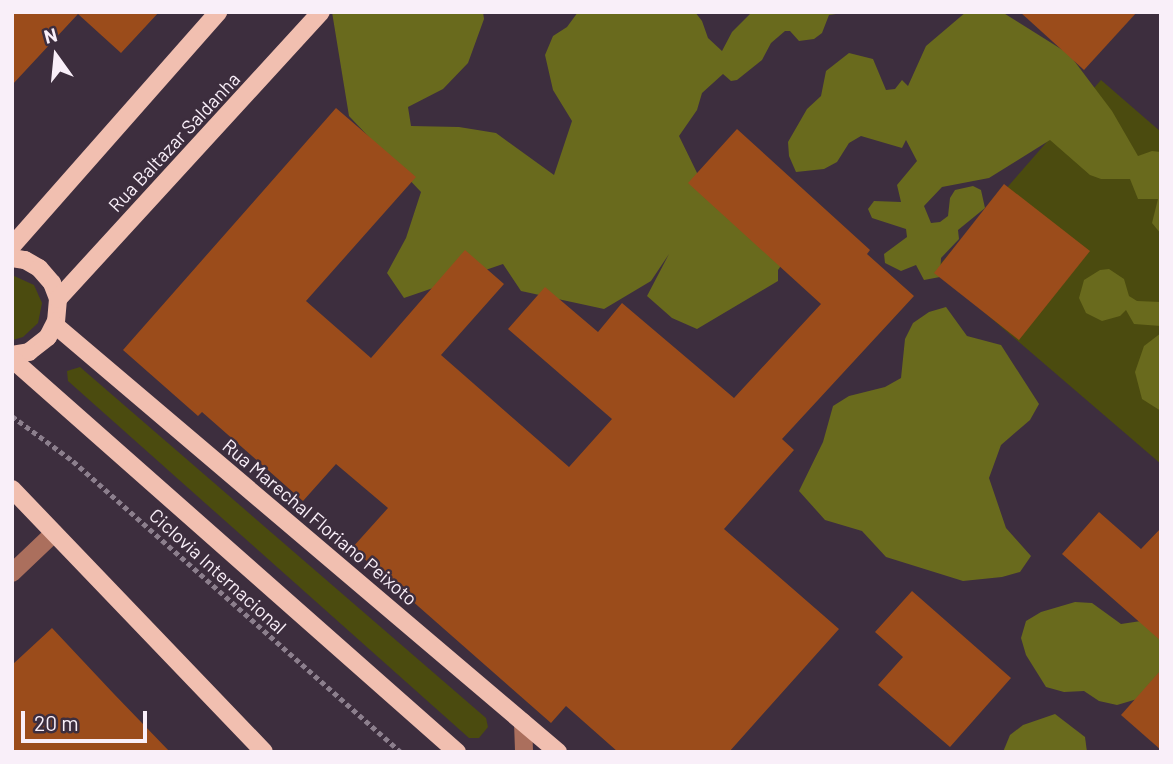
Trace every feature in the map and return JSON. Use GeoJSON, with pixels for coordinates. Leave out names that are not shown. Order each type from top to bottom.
{"type":"FeatureCollection","features":[{"type":"Feature","properties":{"kind":"main road"},"geometry":{"type":"LineString","coordinates":[[12,246],[218,12]]}},
{"type":"Feature","properties":{"kind":"main road","name":"Rua Baltazar Saldanha"},"geometry":{"type":"LineString","coordinates":[[58,299],[321,12]]}},
{"type":"Feature","properties":{"kind":"main road"},"geometry":{"type":"LineString","coordinates":[[12,258],[40,268],[52,283],[58,299],[55,325],[48,337],[36,348],[12,357],[457,752]]}},
{"type":"Feature","properties":{"kind":"main road","name":"Rua Marechal Floriano Peixoto"},"geometry":{"type":"LineString","coordinates":[[55,325],[558,752]]}},
{"type":"Feature","properties":{"kind":"main road"},"geometry":{"type":"LineString","coordinates":[[12,489],[264,752]]}},
{"type":"Feature","properties":{"kind":"street"},"geometry":{"type":"LineString","coordinates":[[12,573],[54,533]]}},
{"type":"Feature","properties":{"kind":"street"},"geometry":{"type":"LineString","coordinates":[[523,722],[524,752]]}},
{"type":"Feature","properties":{"kind":"path","name":"Ciclovia Internacional"},"geometry":{"type":"LineString","coordinates":[[12,416],[73,461],[401,752]]}},
{"type":"Feature","properties":{"kind":"shaded area"},"geometry":{"type":"Polygon","coordinates":[[[332,12],[483,12],[484,19],[468,63],[443,89],[408,107],[411,126],[459,127],[496,133],[554,175],[572,121],[553,90],[545,55],[553,36],[567,27],[578,12],[695,12],[702,21],[708,38],[722,51],[732,32],[750,14],[850,12],[829,15],[822,33],[814,39],[799,41],[790,31],[785,31],[771,43],[762,60],[737,80],[731,81],[723,74],[702,93],[697,110],[679,136],[700,179],[789,254],[778,270],[778,281],[697,329],[672,318],[647,296],[669,254],[651,281],[604,309],[521,291],[503,264],[404,298],[387,273],[406,238],[421,192],[349,116],[332,12]]]}},
{"type":"Feature","properties":{"kind":"shaded area"},"geometry":{"type":"Polygon","coordinates":[[[966,12],[1002,12],[1069,54],[1112,111],[1138,156],[1152,151],[1161,152],[1161,234],[1152,223],[1158,199],[1138,199],[1130,179],[1101,179],[1090,175],[1050,140],[989,178],[942,187],[924,206],[931,223],[940,222],[948,216],[950,198],[955,190],[973,186],[981,190],[985,208],[958,230],[959,239],[941,258],[940,277],[924,280],[916,265],[901,271],[885,263],[884,254],[907,237],[906,229],[872,218],[868,209],[874,201],[901,202],[897,185],[917,161],[906,140],[902,148],[861,136],[849,143],[837,162],[824,169],[796,172],[789,156],[788,142],[807,109],[821,96],[826,71],[849,53],[873,59],[886,90],[895,89],[902,80],[908,86],[926,46],[966,12]]]}},
{"type":"Feature","properties":{"kind":"shaded area"},"geometry":{"type":"Polygon","coordinates":[[[1101,80],[1161,132],[1161,464],[935,270],[1101,80]]]}},
{"type":"Feature","properties":{"kind":"shaded area"},"geometry":{"type":"Polygon","coordinates":[[[1109,269],[1124,279],[1129,296],[1137,301],[1161,302],[1161,326],[1134,324],[1126,310],[1120,316],[1102,321],[1086,313],[1079,298],[1084,280],[1100,270],[1109,269]]]}},
{"type":"Feature","properties":{"kind":"shaded area"},"geometry":{"type":"Polygon","coordinates":[[[12,275],[34,285],[42,303],[38,323],[23,337],[13,340],[12,275]]]}},
{"type":"Feature","properties":{"kind":"shaded area"},"geometry":{"type":"Polygon","coordinates":[[[946,307],[967,336],[1001,345],[1039,404],[1030,420],[1001,445],[989,478],[1006,528],[1031,556],[1020,572],[1002,577],[963,581],[886,557],[862,531],[825,520],[799,491],[823,442],[833,406],[849,396],[885,387],[901,378],[905,339],[913,323],[929,312],[946,307]]]}},
{"type":"Feature","properties":{"kind":"shaded area"},"geometry":{"type":"Polygon","coordinates":[[[1161,333],[1161,411],[1142,399],[1135,372],[1144,346],[1161,333]]]}},
{"type":"Feature","properties":{"kind":"shaded area"},"geometry":{"type":"Polygon","coordinates":[[[80,367],[486,718],[488,727],[479,738],[469,738],[68,381],[67,371],[80,367]]]}},
{"type":"Feature","properties":{"kind":"shaded area"},"geometry":{"type":"Polygon","coordinates":[[[1075,602],[1092,603],[1121,624],[1161,618],[1161,692],[1117,705],[1099,701],[1084,691],[1064,692],[1046,687],[1026,655],[1021,638],[1026,621],[1041,612],[1075,602]]]}},
{"type":"Feature","properties":{"kind":"shaded area"},"geometry":{"type":"Polygon","coordinates":[[[1055,714],[1085,737],[1087,752],[1003,752],[1010,735],[1023,725],[1055,714]]]}},
{"type":"Feature","properties":{"kind":"building"},"geometry":{"type":"Polygon","coordinates":[[[12,12],[159,12],[121,53],[78,14],[12,85],[12,12]]]}},
{"type":"Feature","properties":{"kind":"building"},"geometry":{"type":"Polygon","coordinates":[[[1020,12],[1137,12],[1084,70],[1020,12]]]}},
{"type":"Feature","properties":{"kind":"building"},"geometry":{"type":"Polygon","coordinates":[[[336,108],[416,177],[306,301],[371,358],[465,250],[504,284],[441,355],[569,467],[612,419],[508,329],[545,287],[598,332],[622,303],[734,398],[821,304],[688,183],[737,129],[870,250],[867,254],[914,296],[782,439],[794,450],[724,529],[839,629],[729,752],[618,752],[566,706],[551,723],[352,548],[388,508],[336,464],[303,501],[202,412],[198,416],[123,350],[336,108]]]}},
{"type":"Feature","properties":{"kind":"building"},"geometry":{"type":"Polygon","coordinates":[[[1004,184],[1090,251],[1019,340],[934,273],[1004,184]]]}},
{"type":"Feature","properties":{"kind":"building"},"geometry":{"type":"Polygon","coordinates":[[[1099,512],[1141,549],[1161,528],[1161,641],[1062,554],[1099,512]]]}},
{"type":"Feature","properties":{"kind":"building"},"geometry":{"type":"Polygon","coordinates":[[[912,591],[1011,678],[950,747],[878,685],[903,657],[875,632],[912,591]]]}},
{"type":"Feature","properties":{"kind":"building"},"geometry":{"type":"Polygon","coordinates":[[[52,628],[170,752],[12,752],[12,665],[52,628]]]}},
{"type":"Feature","properties":{"kind":"building"},"geometry":{"type":"Polygon","coordinates":[[[1161,670],[1161,750],[1121,715],[1161,670]]]}}]}
